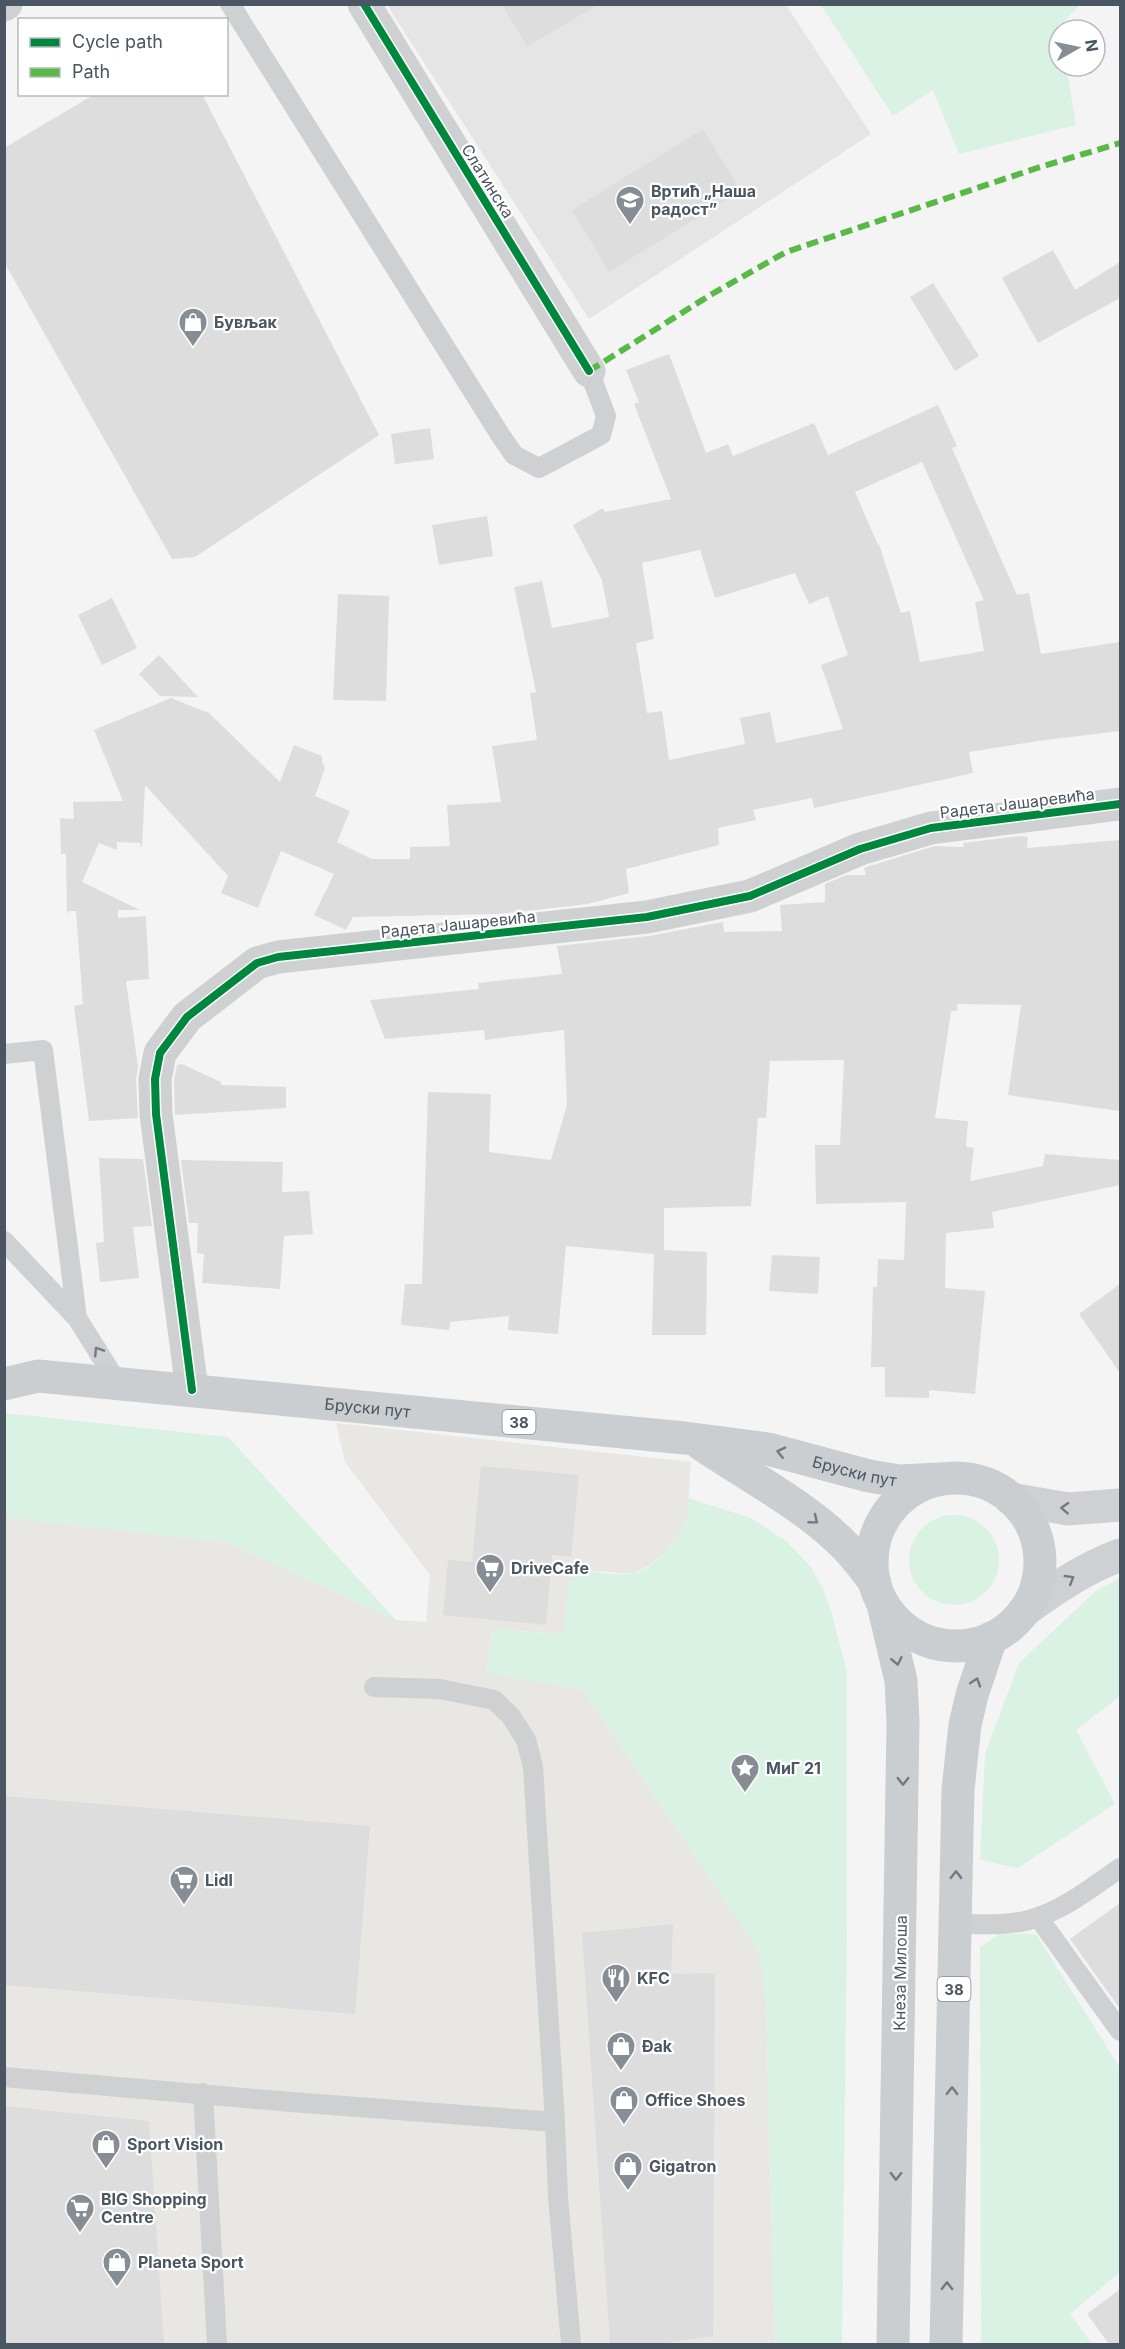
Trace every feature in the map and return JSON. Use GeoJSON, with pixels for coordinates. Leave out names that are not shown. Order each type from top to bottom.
{"type":"FeatureCollection","features":[{"type":"Feature","properties":{"kind":"main road","name":"Бруски пут"},"geometry":{"type":"LineString","coordinates":[[4,1360],[38,1376],[691,1439],[768,1449],[869,1476],[899,1481],[941,1479]]}},
{"type":"Feature","properties":{"kind":"main road","name":"Бруски пут"},"geometry":{"type":"LineString","coordinates":[[4,1384],[38,1376]]}},
{"type":"Feature","properties":{"kind":"main road","name":"Бруски пут"},"geometry":{"type":"LineString","coordinates":[[691,1439],[798,1508],[848,1548],[878,1592]]}},
{"type":"Feature","properties":{"kind":"main road","name":"38"},"geometry":{"type":"LineString","coordinates":[[966,1478],[990,1485],[1011,1499],[1027,1518],[1037,1540],[1040,1565],[1035,1589],[1024,1611],[1009,1627],[991,1638],[970,1645],[936,1644],[905,1629],[892,1617],[878,1592],[872,1554],[879,1527],[894,1504],[916,1488],[941,1479],[966,1478]]}},
{"type":"Feature","properties":{"kind":"main road"},"geometry":{"type":"LineString","coordinates":[[1011,1499],[1068,1509],[1120,1505]]}},
{"type":"Feature","properties":{"kind":"main road"},"geometry":{"type":"LineString","coordinates":[[1024,1611],[1052,1590],[1081,1573],[1120,1555]]}},
{"type":"Feature","properties":{"kind":"main road","name":"Кнеза Милоша"},"geometry":{"type":"LineString","coordinates":[[878,1592],[901,1681],[903,1722],[893,2344]]}},
{"type":"Feature","properties":{"kind":"main road","name":"38"},"geometry":{"type":"LineString","coordinates":[[946,2344],[958,1789],[965,1725],[972,1695],[991,1638]]}},
{"type":"Feature","properties":{"kind":"street","name":"Слатинска"},"geometry":{"type":"LineString","coordinates":[[364,4],[589,371]]}},
{"type":"Feature","properties":{"kind":"street","name":"Радета Јашаревића"},"geometry":{"type":"LineString","coordinates":[[192,1390],[156,1114],[155,1079],[160,1053],[187,1017],[256,963],[278,957],[647,917],[750,896],[860,849],[931,828],[1120,804]]}},
{"type":"Feature","properties":{"kind":"lane"},"geometry":{"type":"LineString","coordinates":[[230,4],[514,454],[539,468],[601,435],[606,416],[589,371]]}},
{"type":"Feature","properties":{"kind":"lane"},"geometry":{"type":"LineString","coordinates":[[4,1054],[44,1050],[77,1318]]}},
{"type":"Feature","properties":{"kind":"lane"},"geometry":{"type":"LineString","coordinates":[[4,1242],[77,1318],[119,1385]]}},
{"type":"Feature","properties":{"kind":"lane"},"geometry":{"type":"LineString","coordinates":[[374,1687],[440,1689],[494,1700],[510,1715],[526,1740],[532,1767],[558,2197],[571,2344]]}},
{"type":"Feature","properties":{"kind":"lane"},"geometry":{"type":"LineString","coordinates":[[955,1924],[1012,1923],[1038,1917],[1071,1901],[1120,1868]]}},
{"type":"Feature","properties":{"kind":"lane"},"geometry":{"type":"LineString","coordinates":[[1038,1917],[1120,2031]]}},
{"type":"Feature","properties":{"kind":"lane"},"geometry":{"type":"LineString","coordinates":[[4,2077],[555,2122]]}},
{"type":"Feature","properties":{"kind":"lane"},"geometry":{"type":"LineString","coordinates":[[203,2093],[217,2344]]}},
{"type":"Feature","properties":{"kind":"shaded area","name":"Вртић „Наша радост”"},"geometry":{"type":"Polygon","coordinates":[[[387,5],[786,5],[871,134],[589,319],[387,5]]]}},
{"type":"Feature","properties":{"kind":"shaded area"},"geometry":{"type":"Polygon","coordinates":[[[336,1423],[691,1462],[687,1518],[681,1533],[664,1553],[633,1574],[571,1569],[564,1634],[492,1629],[487,1672],[583,1690],[759,1951],[766,2000],[775,2344],[5,2344],[5,1517],[227,1542],[396,1620],[426,1622],[430,1575],[345,1462],[336,1423]]]}},
{"type":"Feature","properties":{"kind":"green space"},"geometry":{"type":"Polygon","coordinates":[[[821,5],[1079,5],[1068,18],[1047,18],[1047,78],[1068,78],[1076,125],[959,154],[933,90],[893,116],[821,5]]]}},
{"type":"Feature","properties":{"kind":"green space"},"geometry":{"type":"Polygon","coordinates":[[[5,1413],[228,1437],[396,1620],[227,1542],[5,1517],[5,1413]]]}},
{"type":"Feature","properties":{"kind":"green space"},"geometry":{"type":"Polygon","coordinates":[[[688,1498],[751,1518],[786,1541],[811,1567],[823,1589],[831,1611],[847,1672],[847,1922],[842,2344],[775,2344],[766,2000],[759,1951],[583,1690],[487,1673],[492,1629],[563,1634],[571,1569],[609,1574],[639,1572],[656,1561],[678,1536],[687,1518],[688,1498]]]}},
{"type":"Feature","properties":{"kind":"green space"},"geometry":{"type":"Polygon","coordinates":[[[954,1515],[971,1519],[986,1528],[995,1543],[999,1560],[995,1577],[986,1592],[971,1601],[954,1605],[937,1601],[922,1592],[913,1577],[909,1560],[913,1543],[922,1528],[937,1519],[954,1515]]]}},
{"type":"Feature","properties":{"kind":"green space"},"geometry":{"type":"Polygon","coordinates":[[[1120,1578],[1120,1696],[1076,1730],[1115,1804],[1018,1868],[980,1860],[985,1754],[1019,1663],[1097,1590],[1120,1578]]]}},
{"type":"Feature","properties":{"kind":"green space"},"geometry":{"type":"Polygon","coordinates":[[[1001,1933],[1036,1934],[1120,2068],[1120,2272],[1070,2314],[1092,2344],[981,2344],[980,1947],[1001,1933]]]}},
{"type":"Feature","properties":{"kind":"building"},"geometry":{"type":"Polygon","coordinates":[[[502,4],[599,4],[527,47],[502,4]]]}},
{"type":"Feature","properties":{"kind":"building","name":"Бувљак"},"geometry":{"type":"Polygon","coordinates":[[[92,96],[203,96],[379,435],[195,557],[172,559],[4,262],[4,148],[92,96]]]}},
{"type":"Feature","properties":{"kind":"building"},"geometry":{"type":"Polygon","coordinates":[[[703,129],[741,191],[609,272],[572,210],[703,129]]]}},
{"type":"Feature","properties":{"kind":"building"},"geometry":{"type":"Polygon","coordinates":[[[1053,250],[1075,290],[1120,262],[1120,298],[1038,343],[1002,278],[1053,250]]]}},
{"type":"Feature","properties":{"kind":"building"},"geometry":{"type":"Polygon","coordinates":[[[933,283],[979,356],[955,371],[910,297],[933,283]]]}},
{"type":"Feature","properties":{"kind":"building"},"geometry":{"type":"Polygon","coordinates":[[[669,354],[706,453],[728,444],[733,456],[814,423],[828,455],[938,405],[957,446],[952,448],[1017,595],[1029,593],[1041,654],[1120,642],[1120,731],[969,752],[973,773],[814,808],[812,798],[753,810],[756,820],[718,828],[719,845],[626,869],[629,893],[588,904],[498,914],[353,917],[346,930],[314,915],[334,874],[281,851],[258,908],[221,893],[228,876],[145,785],[142,848],[140,843],[117,842],[117,850],[99,843],[82,882],[140,910],[118,910],[118,918],[146,916],[149,979],[126,981],[138,1067],[136,1079],[138,1118],[89,1121],[74,1006],[83,1004],[76,911],[69,911],[67,914],[66,854],[61,854],[60,818],[74,819],[73,802],[123,801],[94,730],[171,698],[209,713],[280,782],[294,745],[322,756],[325,768],[315,796],[350,811],[337,842],[372,859],[410,859],[410,847],[450,846],[447,805],[501,802],[492,746],[537,740],[530,693],[536,692],[514,587],[542,581],[552,628],[609,617],[602,580],[573,525],[603,508],[605,512],[671,499],[634,404],[639,402],[626,370],[669,354]],[[922,462],[855,492],[879,544],[901,613],[910,611],[920,662],[984,651],[975,602],[984,600],[922,462]],[[700,550],[642,563],[654,639],[636,643],[647,713],[662,711],[669,760],[745,744],[740,718],[770,712],[776,743],[843,729],[821,665],[848,655],[828,596],[809,604],[795,573],[715,598],[700,550]]]}},
{"type":"Feature","properties":{"kind":"building"},"geometry":{"type":"Polygon","coordinates":[[[430,428],[434,459],[395,464],[391,434],[430,428]]]}},
{"type":"Feature","properties":{"kind":"building"},"geometry":{"type":"Polygon","coordinates":[[[487,516],[493,556],[439,565],[432,525],[487,516]]]}},
{"type":"Feature","properties":{"kind":"building"},"geometry":{"type":"Polygon","coordinates":[[[338,594],[389,596],[386,701],[333,700],[338,594]]]}},
{"type":"Feature","properties":{"kind":"building"},"geometry":{"type":"Polygon","coordinates":[[[112,598],[137,648],[102,665],[78,615],[112,598]]]}},
{"type":"Feature","properties":{"kind":"building"},"geometry":{"type":"Polygon","coordinates":[[[159,655],[198,697],[160,696],[139,674],[159,655]]]}},
{"type":"Feature","properties":{"kind":"building"},"geometry":{"type":"Polygon","coordinates":[[[1019,836],[1028,837],[1027,848],[1120,840],[1120,1111],[1008,1095],[1021,1005],[957,1004],[957,1011],[951,1011],[935,1118],[968,1121],[966,1147],[974,1148],[970,1181],[1043,1166],[1045,1154],[1120,1160],[1120,1185],[992,1212],[994,1228],[946,1233],[945,1288],[985,1291],[975,1394],[929,1390],[929,1398],[885,1397],[885,1367],[871,1367],[873,1287],[877,1287],[878,1259],[904,1260],[906,1202],[816,1204],[815,1145],[840,1145],[844,1060],[770,1061],[766,1118],[758,1118],[751,1206],[664,1208],[664,1250],[707,1252],[706,1335],[652,1335],[654,1254],[566,1246],[558,1334],[508,1330],[509,1316],[450,1322],[449,1330],[401,1325],[405,1284],[422,1284],[428,1092],[491,1094],[489,1152],[551,1160],[567,1105],[564,1030],[485,1040],[484,1030],[385,1039],[370,1000],[479,989],[478,983],[562,974],[557,946],[649,936],[723,922],[724,932],[782,931],[780,905],[825,902],[825,884],[846,875],[866,875],[864,868],[866,867],[935,846],[964,847],[963,843],[1019,836]]]}},
{"type":"Feature","properties":{"kind":"building"},"geometry":{"type":"Polygon","coordinates":[[[182,1064],[221,1082],[221,1085],[286,1087],[286,1108],[175,1115],[174,1081],[177,1065],[182,1064]]]}},
{"type":"Feature","properties":{"kind":"building"},"geometry":{"type":"Polygon","coordinates":[[[99,1158],[143,1159],[152,1226],[133,1227],[139,1278],[100,1282],[96,1243],[104,1242],[99,1158]]]}},
{"type":"Feature","properties":{"kind":"building"},"geometry":{"type":"Polygon","coordinates":[[[181,1160],[283,1162],[282,1192],[309,1191],[313,1234],[284,1236],[280,1289],[202,1283],[204,1254],[197,1253],[198,1223],[189,1223],[181,1160]]]}},
{"type":"Feature","properties":{"kind":"building"},"geometry":{"type":"Polygon","coordinates":[[[772,1255],[820,1257],[818,1294],[769,1291],[772,1255]]]}},
{"type":"Feature","properties":{"kind":"building"},"geometry":{"type":"Polygon","coordinates":[[[1120,1284],[1120,1373],[1079,1314],[1120,1284]]]}},
{"type":"Feature","properties":{"kind":"building"},"geometry":{"type":"Polygon","coordinates":[[[481,1466],[579,1475],[571,1557],[552,1555],[546,1625],[443,1615],[448,1560],[472,1562],[481,1466]]]}},
{"type":"Feature","properties":{"kind":"building","name":"Lidl"},"geometry":{"type":"Polygon","coordinates":[[[4,1796],[370,1826],[355,2014],[4,1985],[4,1796]]]}},
{"type":"Feature","properties":{"kind":"building"},"geometry":{"type":"Polygon","coordinates":[[[1120,1903],[1120,2009],[1070,1939],[1120,1903]]]}},
{"type":"Feature","properties":{"kind":"building"},"geometry":{"type":"Polygon","coordinates":[[[673,1924],[671,1974],[715,1973],[713,2336],[659,2344],[610,2344],[582,1933],[673,1924]]]}},
{"type":"Feature","properties":{"kind":"building","name":"BIG Shopping Centre"},"geometry":{"type":"Polygon","coordinates":[[[4,2106],[149,2121],[164,2344],[4,2344],[4,2106]]]}},
{"type":"Feature","properties":{"kind":"building"},"geometry":{"type":"Polygon","coordinates":[[[1120,2289],[1120,2344],[1109,2344],[1087,2314],[1120,2289]]]}},
{"type":"Feature","properties":{"kind":"marked path"},"geometry":{"type":"LineString","coordinates":[[589,371],[712,294],[786,252],[1037,168],[1120,143]]}},
{"type":"Feature","properties":{"kind":"cycle path"},"geometry":{"type":"LineString","coordinates":[[364,4],[589,371]]}},
{"type":"Feature","properties":{"kind":"cycle path"},"geometry":{"type":"LineString","coordinates":[[192,1390],[156,1114],[155,1079],[160,1053],[187,1017],[257,963],[278,957],[647,917],[750,896],[860,849],[931,828],[1120,804]]}},
{"type":"Feature","properties":{"kind":"place","name":"Вртић „Наша радост”"},"geometry":{"type":"Point","coordinates":[630,226]}},
{"type":"Feature","properties":{"kind":"place","name":"Бувљак"},"geometry":{"type":"Point","coordinates":[193,348]}},
{"type":"Feature","properties":{"kind":"place","name":"DriveCafe"},"geometry":{"type":"Point","coordinates":[490,1594]}},
{"type":"Feature","properties":{"kind":"place","name":"МиГ 21"},"geometry":{"type":"Point","coordinates":[745,1794]}},
{"type":"Feature","properties":{"kind":"place","name":"Lidl"},"geometry":{"type":"Point","coordinates":[184,1906]}},
{"type":"Feature","properties":{"kind":"place","name":"KFC"},"geometry":{"type":"Point","coordinates":[616,2004]}},
{"type":"Feature","properties":{"kind":"place","name":"Đak"},"geometry":{"type":"Point","coordinates":[621,2072]}},
{"type":"Feature","properties":{"kind":"place","name":"Office Shoes"},"geometry":{"type":"Point","coordinates":[624,2126]}},
{"type":"Feature","properties":{"kind":"place","name":"Sport Vision"},"geometry":{"type":"Point","coordinates":[106,2170]}},
{"type":"Feature","properties":{"kind":"place","name":"Gigatron"},"geometry":{"type":"Point","coordinates":[628,2192]}},
{"type":"Feature","properties":{"kind":"place","name":"BIG Shopping Centre"},"geometry":{"type":"Point","coordinates":[80,2234]}},
{"type":"Feature","properties":{"kind":"place","name":"Planeta Sport"},"geometry":{"type":"Point","coordinates":[117,2288]}}]}
